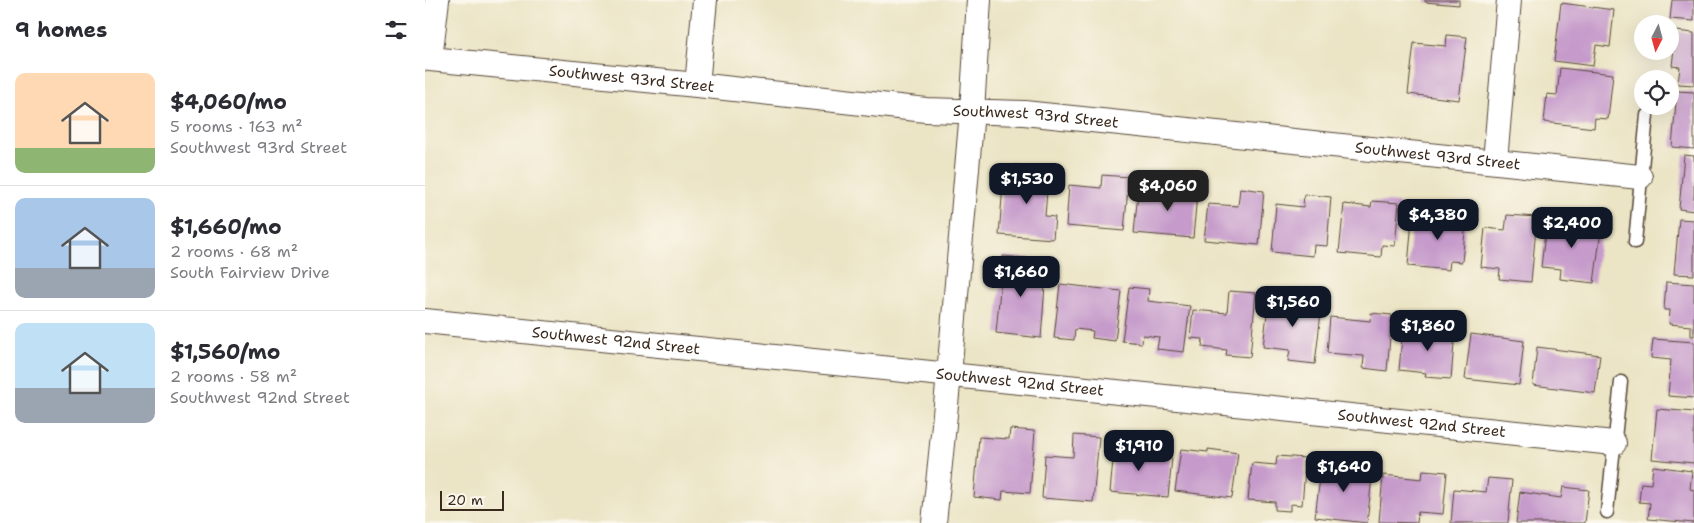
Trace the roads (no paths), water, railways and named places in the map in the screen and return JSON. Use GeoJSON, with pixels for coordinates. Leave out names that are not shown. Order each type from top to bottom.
{"type":"FeatureCollection","features":[{"type":"Feature","properties":{"kind":"street","name":"Southwest 93rd Street"},"geometry":{"type":"LineString","coordinates":[[437,0],[430,59],[926,110],[1023,113],[1640,177]]}},
{"type":"Feature","properties":{"kind":"street"},"geometry":{"type":"LineString","coordinates":[[697,85],[705,0]]}},
{"type":"Feature","properties":{"kind":"street"},"geometry":{"type":"LineString","coordinates":[[934,523],[972,111],[979,0]]}},
{"type":"Feature","properties":{"kind":"street"},"geometry":{"type":"LineString","coordinates":[[1495,161],[1509,0]]}},
{"type":"Feature","properties":{"kind":"street","name":"Southwest 92nd Street"},"geometry":{"type":"LineString","coordinates":[[425,321],[1614,443]]}},
{"type":"Feature","properties":{"kind":"lane"},"geometry":{"type":"LineString","coordinates":[[1635,242],[1647,115]]}},
{"type":"Feature","properties":{"kind":"lane"},"geometry":{"type":"LineString","coordinates":[[1607,512],[1621,382]]}}]}
